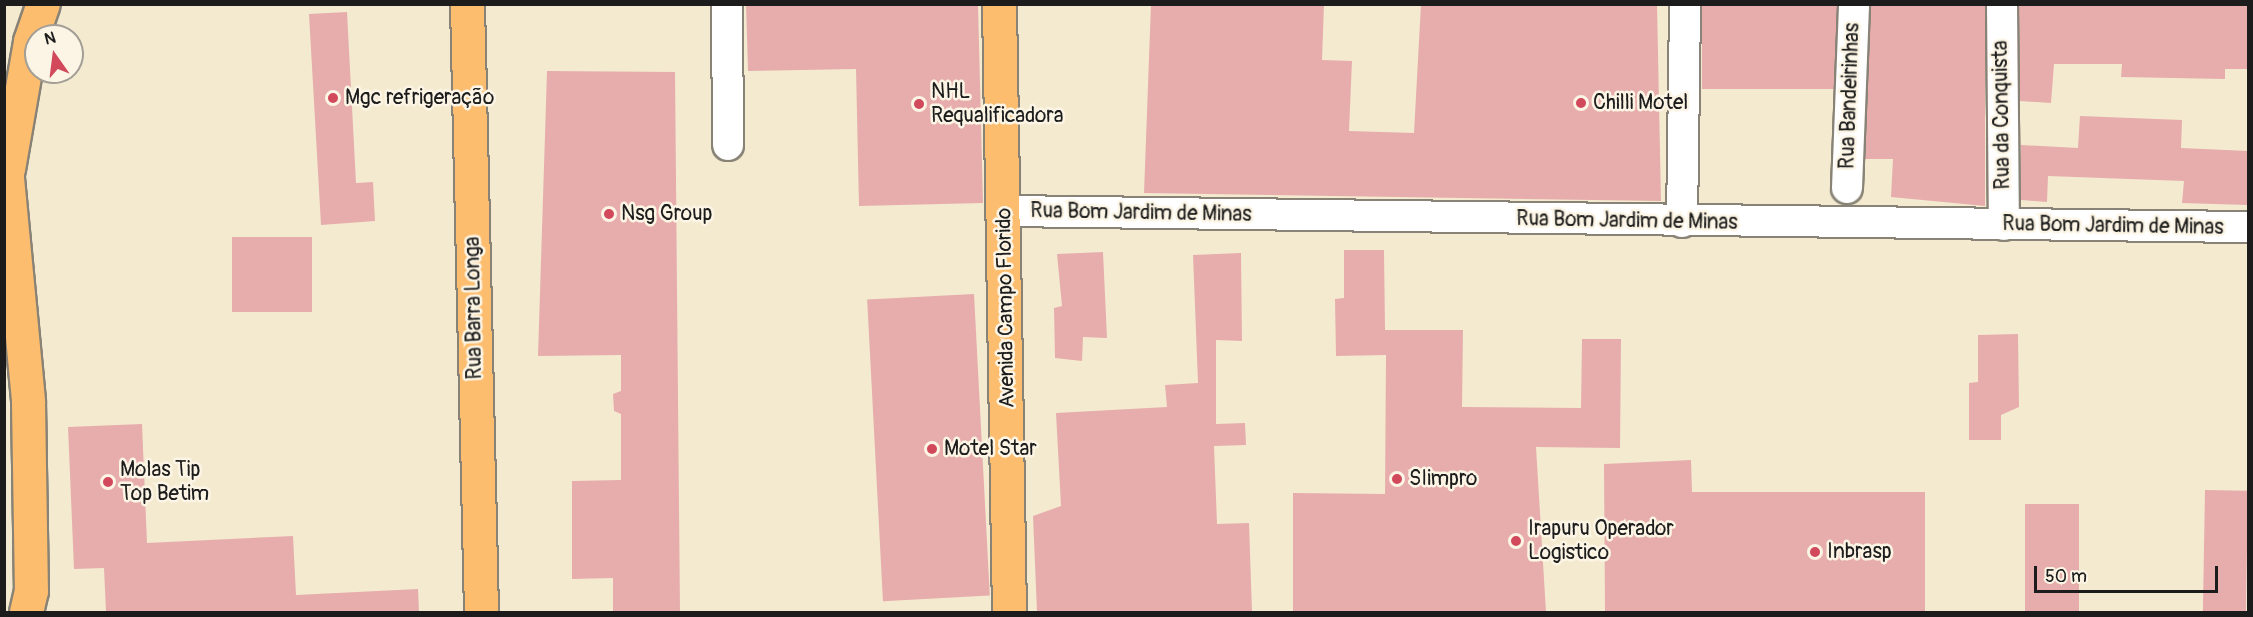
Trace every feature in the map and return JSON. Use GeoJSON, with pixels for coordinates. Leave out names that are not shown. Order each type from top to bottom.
{"type":"FeatureCollection","features":[{"type":"Feature","properties":{"kind":"main road"},"geometry":{"type":"LineString","coordinates":[[31,605],[28,402],[6,158],[30,41],[43,4]]}},
{"type":"Feature","properties":{"kind":"main road","name":"Rua Barra Longa"},"geometry":{"type":"LineString","coordinates":[[467,4],[481,612]]}},
{"type":"Feature","properties":{"kind":"main road","name":"Avenida Campo Florido"},"geometry":{"type":"LineString","coordinates":[[999,4],[1005,211],[1009,612]]}},
{"type":"Feature","properties":{"kind":"street"},"geometry":{"type":"LineString","coordinates":[[727,4],[728,145]]}},
{"type":"Feature","properties":{"kind":"street"},"geometry":{"type":"LineString","coordinates":[[1682,222],[1685,4]]}},
{"type":"Feature","properties":{"kind":"street","name":"Rua Bandeirinhas"},"geometry":{"type":"LineString","coordinates":[[1847,188],[1854,4]]}},
{"type":"Feature","properties":{"kind":"street","name":"Rua da Conquista"},"geometry":{"type":"LineString","coordinates":[[2002,4],[2004,225]]}},
{"type":"Feature","properties":{"kind":"street","name":"Rua Bom Jardim de Minas"},"geometry":{"type":"LineString","coordinates":[[1005,211],[1682,222],[2248,227]]}},
{"type":"Feature","properties":{"kind":"building","name":"NHL Requalificadora"},"geometry":{"type":"Polygon","coordinates":[[[746,4],[978,4],[983,203],[859,206],[856,69],[748,71],[746,4]]]}},
{"type":"Feature","properties":{"kind":"building"},"geometry":{"type":"Polygon","coordinates":[[[1151,4],[1324,4],[1322,60],[1352,61],[1349,131],[1414,133],[1421,4],[1657,4],[1661,201],[1144,193],[1151,4]]]}},
{"type":"Feature","properties":{"kind":"building"},"geometry":{"type":"Polygon","coordinates":[[[1702,4],[1837,4],[1837,89],[1702,89],[1702,4]]]}},
{"type":"Feature","properties":{"kind":"building"},"geometry":{"type":"Polygon","coordinates":[[[1871,4],[1985,4],[1985,206],[1891,197],[1893,159],[1865,159],[1871,4]]]}},
{"type":"Feature","properties":{"kind":"building"},"geometry":{"type":"Polygon","coordinates":[[[2019,4],[2248,4],[2248,69],[2225,69],[2225,79],[2121,77],[2122,64],[2054,64],[2051,103],[2020,101],[2019,4]]]}},
{"type":"Feature","properties":{"kind":"building","name":"Mgc refrigeração"},"geometry":{"type":"Polygon","coordinates":[[[347,12],[356,183],[373,182],[375,221],[321,225],[309,14],[347,12]]]}},
{"type":"Feature","properties":{"kind":"building","name":"Nsg Group"},"geometry":{"type":"Polygon","coordinates":[[[547,71],[675,72],[680,612],[613,612],[613,578],[572,579],[572,481],[621,480],[621,414],[614,411],[613,394],[621,391],[621,355],[538,356],[547,71]]]}},
{"type":"Feature","properties":{"kind":"building"},"geometry":{"type":"Polygon","coordinates":[[[2080,116],[2182,120],[2181,148],[2248,151],[2248,205],[2182,203],[2184,181],[2048,176],[2047,202],[2021,200],[2021,145],[2078,148],[2080,116]]]}},
{"type":"Feature","properties":{"kind":"building"},"geometry":{"type":"Polygon","coordinates":[[[232,237],[312,237],[312,312],[232,312],[232,237]]]}},
{"type":"Feature","properties":{"kind":"building","name":"SIimpro"},"geometry":{"type":"Polygon","coordinates":[[[1344,250],[1384,250],[1385,330],[1463,330],[1462,407],[1581,408],[1582,339],[1621,339],[1620,448],[1536,447],[1546,612],[1293,612],[1293,493],[1385,494],[1386,355],[1336,356],[1335,299],[1344,298],[1344,250]]]}},
{"type":"Feature","properties":{"kind":"building"},"geometry":{"type":"Polygon","coordinates":[[[1103,252],[1107,338],[1083,337],[1082,361],[1055,358],[1054,308],[1062,306],[1057,254],[1103,252]]]}},
{"type":"Feature","properties":{"kind":"building"},"geometry":{"type":"Polygon","coordinates":[[[1241,253],[1242,341],[1216,340],[1216,424],[1245,423],[1246,445],[1214,446],[1217,524],[1249,523],[1252,612],[1037,612],[1033,516],[1061,506],[1056,413],[1167,407],[1165,385],[1198,383],[1193,255],[1241,253]]]}},
{"type":"Feature","properties":{"kind":"building","name":"Motel Star"},"geometry":{"type":"Polygon","coordinates":[[[974,294],[990,596],[883,601],[867,300],[974,294]]]}},
{"type":"Feature","properties":{"kind":"building"},"geometry":{"type":"Polygon","coordinates":[[[2018,334],[2019,407],[2001,415],[2001,440],[1969,440],[1969,383],[1978,382],[1978,335],[2018,334]]]}},
{"type":"Feature","properties":{"kind":"building","name":"Molas Tip Top Betim"},"geometry":{"type":"Polygon","coordinates":[[[142,424],[147,543],[293,536],[296,595],[418,589],[419,612],[106,612],[104,568],[74,569],[68,427],[142,424]]]}},
{"type":"Feature","properties":{"kind":"building","name":"Inbrasp"},"geometry":{"type":"Polygon","coordinates":[[[1691,460],[1692,492],[1925,492],[1925,612],[1605,612],[1604,464],[1691,460]]]}},
{"type":"Feature","properties":{"kind":"building"},"geometry":{"type":"Polygon","coordinates":[[[2205,490],[2248,491],[2246,612],[2203,612],[2205,490]]]}},
{"type":"Feature","properties":{"kind":"building"},"geometry":{"type":"Polygon","coordinates":[[[2025,504],[2079,504],[2079,612],[2025,612],[2025,504]]]}},
{"type":"Feature","properties":{"kind":"place","name":"Mgc refrigeração"},"geometry":{"type":"Point","coordinates":[333,98]}},
{"type":"Feature","properties":{"kind":"place","name":"Chilli Motel"},"geometry":{"type":"Point","coordinates":[1581,103]}},
{"type":"Feature","properties":{"kind":"place","name":"NHL Requalificadora"},"geometry":{"type":"Point","coordinates":[919,104]}},
{"type":"Feature","properties":{"kind":"place","name":"Nsg Group"},"geometry":{"type":"Point","coordinates":[609,214]}},
{"type":"Feature","properties":{"kind":"place","name":"Motel Star"},"geometry":{"type":"Point","coordinates":[932,449]}},
{"type":"Feature","properties":{"kind":"place","name":"SIimpro"},"geometry":{"type":"Point","coordinates":[1397,479]}},
{"type":"Feature","properties":{"kind":"place","name":"Molas Tip Top Betim"},"geometry":{"type":"Point","coordinates":[108,482]}},
{"type":"Feature","properties":{"kind":"place","name":"Irapuru Operador Logistico"},"geometry":{"type":"Point","coordinates":[1516,541]}},
{"type":"Feature","properties":{"kind":"place","name":"Inbrasp"},"geometry":{"type":"Point","coordinates":[1815,552]}}]}
